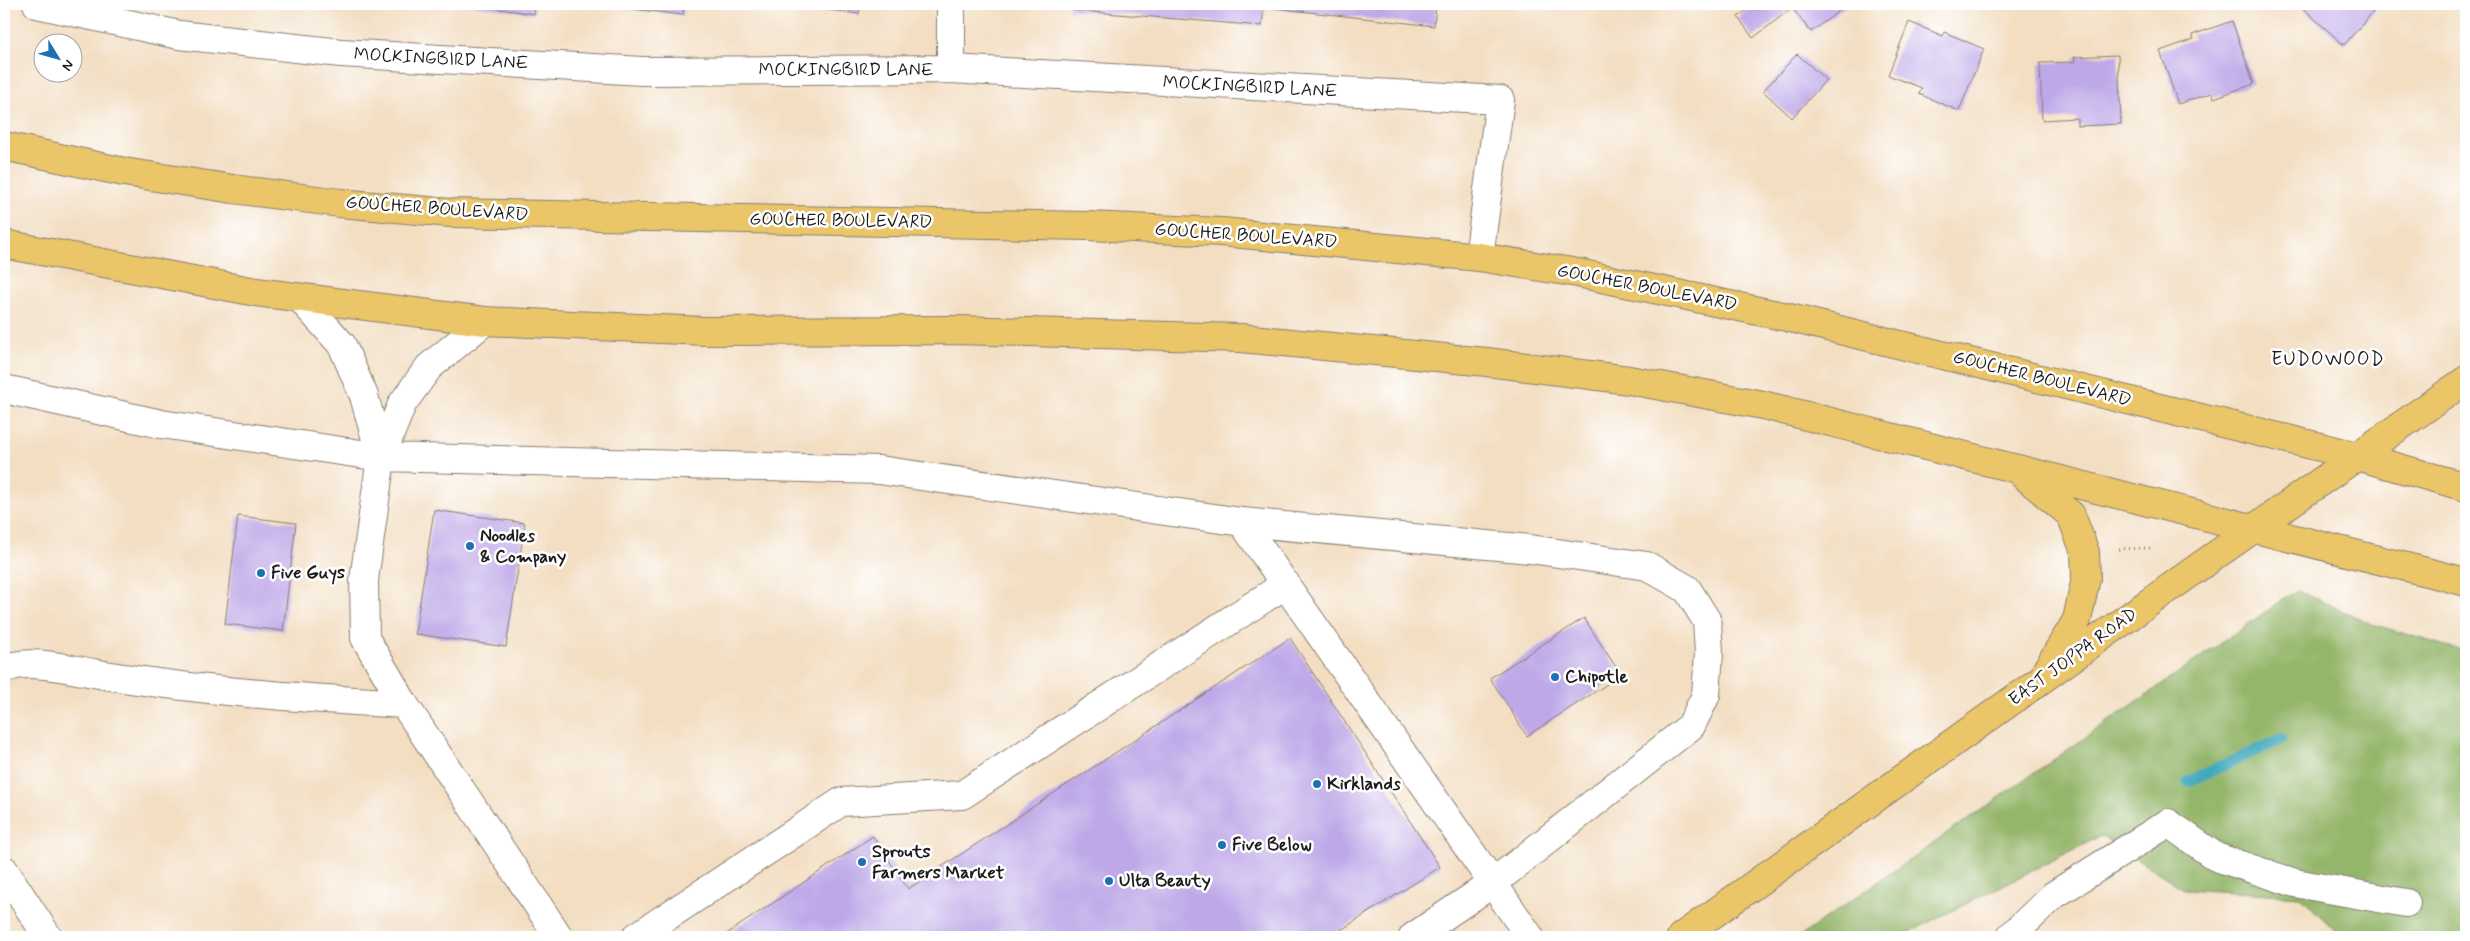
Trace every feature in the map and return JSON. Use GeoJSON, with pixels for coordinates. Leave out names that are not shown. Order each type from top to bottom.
{"type":"FeatureCollection","features":[{"type":"Feature","properties":{"kind":"main road","name":"GOUCHER BOULEVARD"},"geometry":{"type":"LineString","coordinates":[[4,146],[124,172],[233,189],[340,203],[451,213],[1098,226],[1222,232],[1479,257],[1578,274],[1782,316],[2357,456],[2466,487]]}},
{"type":"Feature","properties":{"kind":"main road"},"geometry":{"type":"LineString","coordinates":[[4,244],[256,292],[485,321],[704,331],[956,330],[1241,338],[1487,362],[1629,380],[1763,405],[2466,582]]}},
{"type":"Feature","properties":{"kind":"main road","name":"EAST JOPPA ROAD"},"geometry":{"type":"LineString","coordinates":[[1681,937],[2254,528],[2466,380]]}},
{"type":"Feature","properties":{"kind":"main road"},"geometry":{"type":"LineString","coordinates":[[2017,469],[2071,516],[2085,552],[2086,578],[2077,620],[2041,680]]}},
{"type":"Feature","properties":{"kind":"street","name":"MOCKINGBIRD LANE"},"geometry":{"type":"LineString","coordinates":[[37,4],[179,35],[340,53],[642,71],[951,69],[1500,100],[1479,257]]}},
{"type":"Feature","properties":{"kind":"street"},"geometry":{"type":"LineString","coordinates":[[951,69],[952,4]]}},
{"type":"Feature","properties":{"kind":"street"},"geometry":{"type":"LineString","coordinates":[[300,298],[342,345],[364,396],[381,457]]}},
{"type":"Feature","properties":{"kind":"street"},"geometry":{"type":"LineString","coordinates":[[485,321],[428,367],[402,404],[381,457],[364,580],[365,638],[404,704],[559,937]]}},
{"type":"Feature","properties":{"kind":"street"},"geometry":{"type":"LineString","coordinates":[[4,389],[161,424],[381,457],[879,470],[1242,522],[1530,549],[1647,566],[1687,589],[1707,621],[1710,653],[1706,695],[1691,726],[1493,883],[1413,937]]}},
{"type":"Feature","properties":{"kind":"street"},"geometry":{"type":"LineString","coordinates":[[1242,522],[1530,937]]}},
{"type":"Feature","properties":{"kind":"street"},"geometry":{"type":"LineString","coordinates":[[636,937],[841,802],[962,795],[1286,584]]}},
{"type":"Feature","properties":{"kind":"street"},"geometry":{"type":"LineString","coordinates":[[4,670],[12,664],[56,666],[156,684],[286,697],[404,704]]}},
{"type":"Feature","properties":{"kind":"street"},"geometry":{"type":"LineString","coordinates":[[2010,937],[2054,895],[2168,823],[2216,857],[2295,883],[2406,903]]}},
{"type":"Feature","properties":{"kind":"street"},"geometry":{"type":"LineString","coordinates":[[4,870],[48,937]]}},
{"type":"Feature","properties":{"kind":"path"},"geometry":{"type":"LineString","coordinates":[[2116,549],[2150,548]]}},
{"type":"Feature","properties":{"kind":"green space"},"geometry":{"type":"Polygon","coordinates":[[[2297,590],[2372,624],[2466,652],[2466,937],[2342,937],[2300,896],[2184,889],[2101,836],[1900,937],[1799,937],[2297,590]]]}},
{"type":"Feature","properties":{"kind":"building"},"geometry":{"type":"Polygon","coordinates":[[[466,4],[535,4],[534,14],[466,4]]]}},
{"type":"Feature","properties":{"kind":"building"},"geometry":{"type":"Polygon","coordinates":[[[589,4],[684,4],[683,15],[589,4]]]}},
{"type":"Feature","properties":{"kind":"building"},"geometry":{"type":"Polygon","coordinates":[[[785,4],[860,4],[859,14],[785,4]]]}},
{"type":"Feature","properties":{"kind":"building"},"geometry":{"type":"Polygon","coordinates":[[[1070,4],[1436,4],[1434,26],[1264,7],[1262,26],[1069,10],[1070,4]]]}},
{"type":"Feature","properties":{"kind":"building"},"geometry":{"type":"Polygon","coordinates":[[[1755,4],[1848,4],[1811,32],[1792,8],[1753,38],[1738,17],[1755,4]]]}},
{"type":"Feature","properties":{"kind":"building"},"geometry":{"type":"Polygon","coordinates":[[[2298,4],[2380,4],[2344,45],[2298,4]]]}},
{"type":"Feature","properties":{"kind":"building"},"geometry":{"type":"Polygon","coordinates":[[[2232,21],[2254,84],[2214,98],[2212,93],[2178,104],[2160,51],[2194,39],[2192,35],[2232,21]]]}},
{"type":"Feature","properties":{"kind":"building"},"geometry":{"type":"Polygon","coordinates":[[[1909,22],[1943,36],[1944,32],[1984,49],[1959,111],[1919,94],[1922,88],[1888,75],[1909,22]]]}},
{"type":"Feature","properties":{"kind":"building"},"geometry":{"type":"Polygon","coordinates":[[[1797,54],[1826,80],[1792,118],[1763,91],[1797,54]]]}},
{"type":"Feature","properties":{"kind":"building"},"geometry":{"type":"Polygon","coordinates":[[[2118,55],[2121,124],[2077,126],[2077,118],[2042,120],[2040,63],[2075,62],[2074,57],[2118,55]]]}},
{"type":"Feature","properties":{"kind":"building"},"geometry":{"type":"Polygon","coordinates":[[[434,510],[525,523],[506,647],[415,634],[434,510]]]}},
{"type":"Feature","properties":{"kind":"building","name":"Five Guys"},"geometry":{"type":"Polygon","coordinates":[[[238,516],[296,523],[283,631],[225,624],[238,516]]]}},
{"type":"Feature","properties":{"kind":"building","name":"Chipotle"},"geometry":{"type":"Polygon","coordinates":[[[1584,618],[1621,675],[1527,736],[1490,678],[1584,618]]]}},
{"type":"Feature","properties":{"kind":"building"},"geometry":{"type":"Polygon","coordinates":[[[1290,638],[1440,867],[1330,937],[722,937],[873,836],[908,889],[1290,638]]]}},
{"type":"Feature","properties":{"kind":"waterway"},"geometry":{"type":"LineString","coordinates":[[2189,781],[2282,739]]}},
{"type":"Feature","properties":{"kind":"place","name":"Noodles & Company"},"geometry":{"type":"Point","coordinates":[470,546]}},
{"type":"Feature","properties":{"kind":"place","name":"Five Guys"},"geometry":{"type":"Point","coordinates":[261,573]}},
{"type":"Feature","properties":{"kind":"place","name":"Chipotle"},"geometry":{"type":"Point","coordinates":[1555,677]}},
{"type":"Feature","properties":{"kind":"place","name":"Kirklands"},"geometry":{"type":"Point","coordinates":[1317,784]}},
{"type":"Feature","properties":{"kind":"place","name":"Five Below"},"geometry":{"type":"Point","coordinates":[1222,845]}},
{"type":"Feature","properties":{"kind":"place","name":"Sprouts Farmers Market"},"geometry":{"type":"Point","coordinates":[862,862]}},
{"type":"Feature","properties":{"kind":"place","name":"Ulta Beauty"},"geometry":{"type":"Point","coordinates":[1109,881]}},
{"type":"Feature","properties":{"kind":"district","name":"EUDOWOOD"},"geometry":{"type":"Point","coordinates":[2328,359]}}]}
